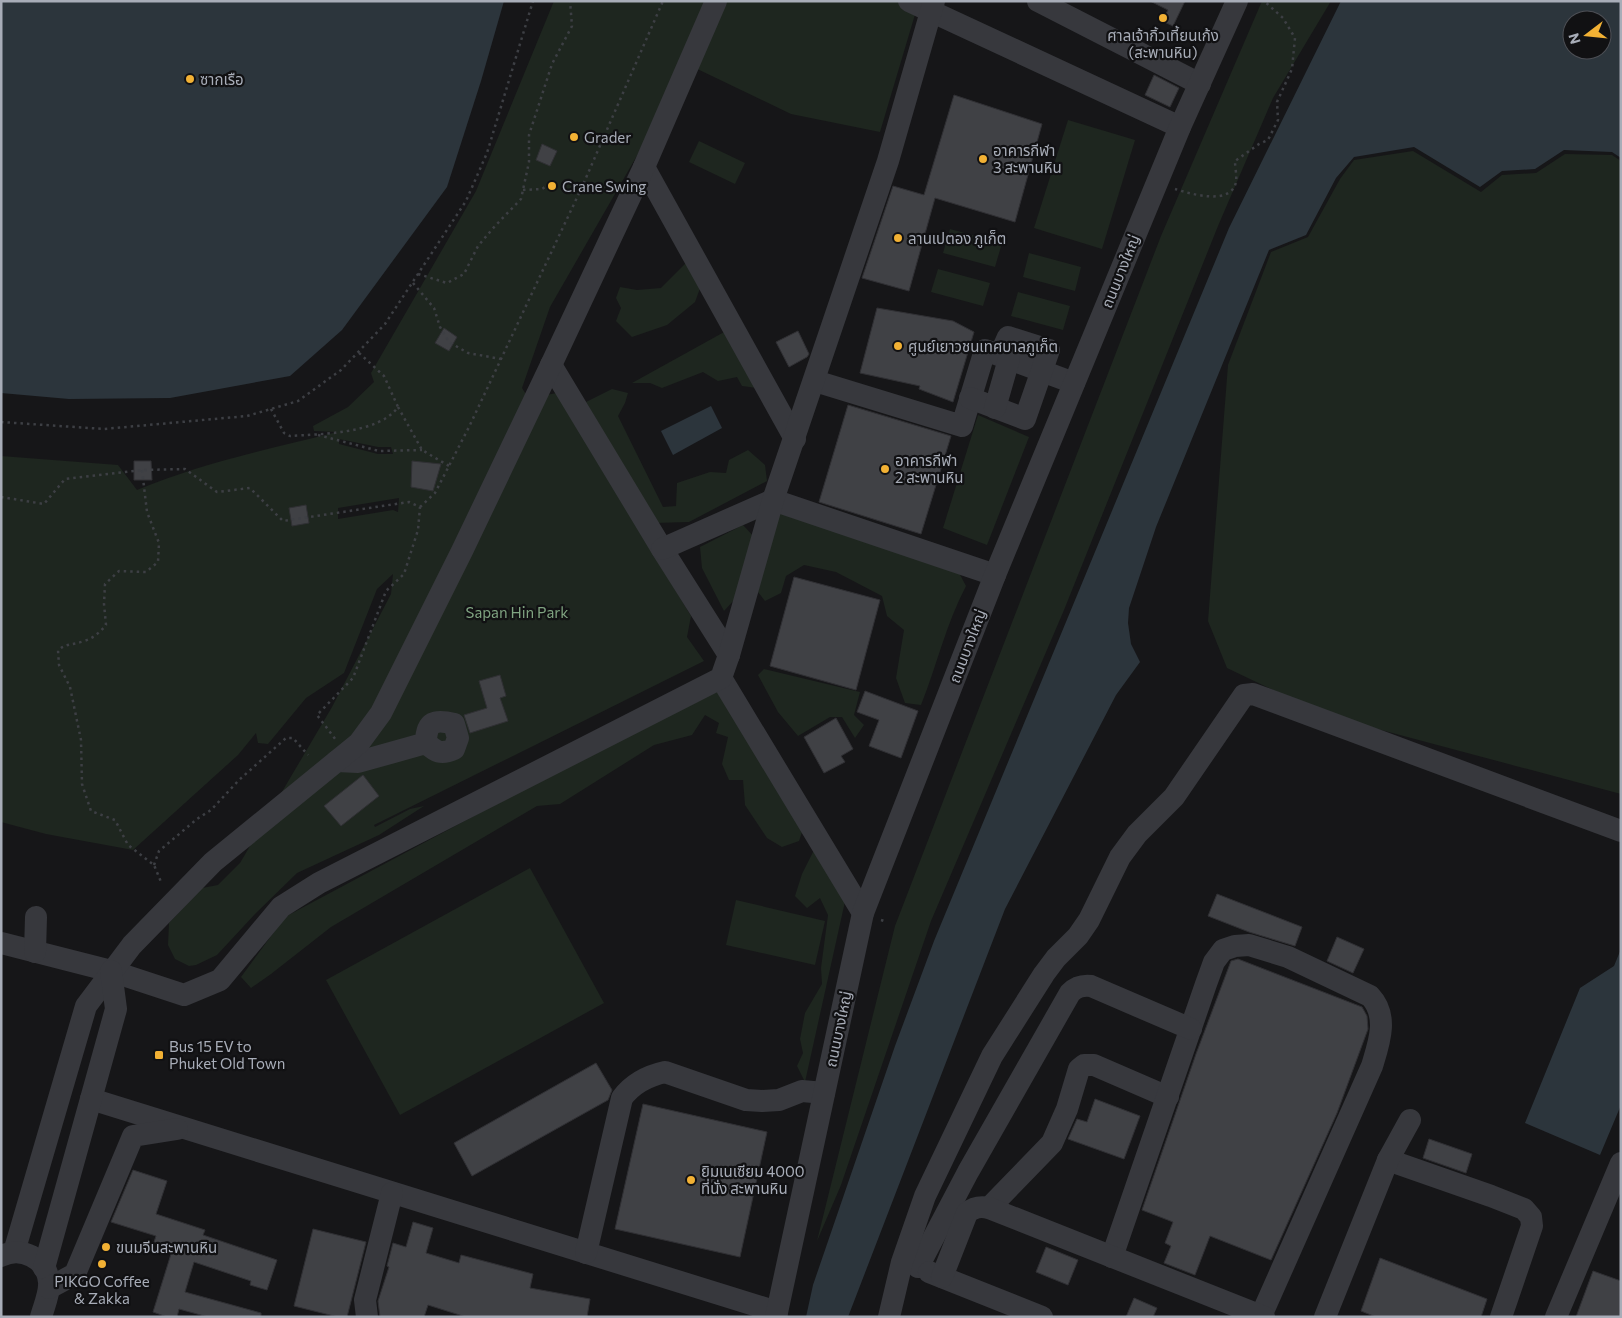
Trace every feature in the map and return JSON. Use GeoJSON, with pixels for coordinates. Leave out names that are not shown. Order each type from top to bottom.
{"type":"FeatureCollection","features":[{"type":"Feature","properties":{"kind":"street"},"geometry":{"type":"LineString","coordinates":[[47,1278],[35,1258],[26,1253],[8,1254],[86,1006],[132,945],[213,862],[359,743],[381,713],[552,365],[644,167],[716,1]]}},
{"type":"Feature","properties":{"kind":"street"},"geometry":{"type":"LineString","coordinates":[[909,1],[933,6],[1180,127]]}},
{"type":"Feature","properties":{"kind":"street"},"geometry":{"type":"LineString","coordinates":[[1038,1],[1070,8],[1200,84]]}},
{"type":"Feature","properties":{"kind":"street","name":"ถนนบางใหญ่"},"geometry":{"type":"LineString","coordinates":[[776,1314],[863,913],[995,575],[1180,127],[1237,1]]}},
{"type":"Feature","properties":{"kind":"street"},"geometry":{"type":"LineString","coordinates":[[1,943],[111,972],[184,995],[220,980],[281,906],[319,883],[721,678],[774,500],[888,161],[933,6]]}},
{"type":"Feature","properties":{"kind":"street"},"geometry":{"type":"LineString","coordinates":[[644,167],[795,439]]}},
{"type":"Feature","properties":{"kind":"street"},"geometry":{"type":"LineString","coordinates":[[970,398],[995,408],[1025,419],[1049,350],[1008,337],[995,408]]}},
{"type":"Feature","properties":{"kind":"street"},"geometry":{"type":"LineString","coordinates":[[815,381],[962,426],[985,350],[1004,357]]}},
{"type":"Feature","properties":{"kind":"street"},"geometry":{"type":"LineString","coordinates":[[552,365],[662,549],[729,655]]}},
{"type":"Feature","properties":{"kind":"street"},"geometry":{"type":"LineString","coordinates":[[1042,371],[1074,383]]}},
{"type":"Feature","properties":{"kind":"street"},"geometry":{"type":"LineString","coordinates":[[662,549],[774,500],[995,575]]}},
{"type":"Feature","properties":{"kind":"street"},"geometry":{"type":"LineString","coordinates":[[721,678],[863,913]]}},
{"type":"Feature","properties":{"kind":"street"},"geometry":{"type":"LineString","coordinates":[[889,1317],[910,1265],[925,1196],[992,1056],[1044,974],[1056,958],[1078,936],[1089,920],[1120,857],[1137,834],[1174,797],[1245,694],[1254,694],[1621,831]]}},
{"type":"Feature","properties":{"kind":"street"},"geometry":{"type":"LineString","coordinates":[[337,761],[358,762],[426,743]]}},
{"type":"Feature","properties":{"kind":"street"},"geometry":{"type":"LineString","coordinates":[[35,952],[36,917]]}},
{"type":"Feature","properties":{"kind":"street"},"geometry":{"type":"LineString","coordinates":[[942,1278],[967,1213],[982,1206],[1262,1316],[1372,1066],[1380,1041],[1381,1025],[1380,1013],[1370,996],[1288,957],[1253,946],[1241,945],[1229,948],[1218,955],[1112,1257]]}},
{"type":"Feature","properties":{"kind":"street"},"geometry":{"type":"LineString","coordinates":[[41,1317],[47,1278],[91,1099],[116,1009],[111,972]]}},
{"type":"Feature","properties":{"kind":"street"},"geometry":{"type":"LineString","coordinates":[[910,1265],[973,1164],[1074,989],[1084,985],[1090,986],[1191,1029]]}},
{"type":"Feature","properties":{"kind":"street"},"geometry":{"type":"LineString","coordinates":[[989,1208],[1052,1143],[1067,1109],[1079,1069],[1082,1066],[1087,1064],[1102,1068],[1168,1097]]}},
{"type":"Feature","properties":{"kind":"street"},"geometry":{"type":"LineString","coordinates":[[586,1253],[622,1098],[630,1088],[654,1074],[665,1072],[718,1092],[746,1100],[779,1100],[802,1091],[824,1093]]}},
{"type":"Feature","properties":{"kind":"street"},"geometry":{"type":"LineString","coordinates":[[91,1099],[776,1314]]}},
{"type":"Feature","properties":{"kind":"street"},"geometry":{"type":"LineString","coordinates":[[1325,1317],[1388,1160],[1410,1120]]}},
{"type":"Feature","properties":{"kind":"street"},"geometry":{"type":"LineString","coordinates":[[47,1278],[75,1274],[133,1136],[182,1128]]}},
{"type":"Feature","properties":{"kind":"street"},"geometry":{"type":"LineString","coordinates":[[1388,1160],[1491,1196],[1524,1210],[1530,1215],[1532,1226],[1501,1317]]}},
{"type":"Feature","properties":{"kind":"street"},"geometry":{"type":"LineString","coordinates":[[1556,1317],[1621,1163]]}},
{"type":"Feature","properties":{"kind":"street"},"geometry":{"type":"LineString","coordinates":[[367,1317],[365,1300],[392,1193]]}},
{"type":"Feature","properties":{"kind":"street"},"geometry":{"type":"LineString","coordinates":[[910,1265],[1042,1317]]}},
{"type":"Feature","properties":{"kind":"path"},"geometry":{"type":"LineString","coordinates":[[1,422],[104,429],[247,416],[298,401],[342,370],[385,324],[466,201],[487,153],[533,1]]}},
{"type":"Feature","properties":{"kind":"path"},"geometry":{"type":"LineString","coordinates":[[418,274],[447,283],[464,274],[478,246],[521,199],[529,162],[529,135],[552,64],[572,26],[570,1]]}},
{"type":"Feature","properties":{"kind":"path"},"geometry":{"type":"LineString","coordinates":[[332,734],[317,715],[353,678],[386,591],[404,574],[418,530],[420,507],[435,493],[501,359],[582,187],[663,1]]}},
{"type":"Feature","properties":{"kind":"path"},"geometry":{"type":"LineString","coordinates":[[1175,189],[1200,195],[1224,196],[1230,192],[1236,182],[1235,161],[1268,140],[1278,120],[1277,102],[1292,69],[1295,38],[1283,18],[1264,1]]}},
{"type":"Feature","properties":{"kind":"path"},"geometry":{"type":"LineString","coordinates":[[523,190],[542,189],[551,183]]}},
{"type":"Feature","properties":{"kind":"path"},"geometry":{"type":"LineString","coordinates":[[412,283],[434,308],[440,327],[448,342],[468,353],[501,359]]}},
{"type":"Feature","properties":{"kind":"path"},"geometry":{"type":"LineString","coordinates":[[358,352],[384,376],[398,407],[422,450],[449,466]]}},
{"type":"Feature","properties":{"kind":"path"},"geometry":{"type":"LineString","coordinates":[[271,409],[284,432],[290,436],[355,430],[392,416],[398,407]]}},
{"type":"Feature","properties":{"kind":"path"},"geometry":{"type":"LineString","coordinates":[[315,435],[379,451],[422,450]]}},
{"type":"Feature","properties":{"kind":"path"},"geometry":{"type":"LineString","coordinates":[[1,497],[44,504],[64,479],[142,470],[185,469],[218,492],[250,488],[283,521],[409,502],[420,507]]}},
{"type":"Feature","properties":{"kind":"path"},"geometry":{"type":"LineString","coordinates":[[142,470],[147,512],[159,543],[158,562],[146,572],[118,571],[105,584],[106,625],[98,635],[84,642],[65,644],[58,650],[59,665],[70,687],[81,740],[82,784],[91,811],[114,820],[128,845],[154,864],[161,882]]}},
{"type":"Feature","properties":{"kind":"path"},"geometry":{"type":"LineString","coordinates":[[154,864],[159,851],[197,819],[211,810],[239,780],[286,738],[293,738],[308,755]]}},
{"type":"Feature","properties":{"kind":"green space","name":"Sapan Hin Park"},"geometry":{"type":"Polygon","coordinates":[[[554,1],[919,1],[880,132],[791,114],[689,65],[550,307],[522,388],[538,413],[546,395],[557,393],[691,616],[687,637],[704,661],[374,825],[375,827],[410,809],[424,806],[379,835],[297,873],[217,955],[196,965],[189,966],[175,959],[168,945],[169,923],[202,888],[218,885],[240,863],[332,707],[391,594],[393,574],[377,589],[344,673],[306,698],[268,744],[258,743],[256,733],[238,755],[133,850],[46,834],[1,822],[1,456],[118,465],[137,490],[210,464],[337,432],[314,431],[313,426],[348,407],[374,382],[371,373],[476,191],[554,1]],[[339,439],[339,444],[378,454],[393,454],[391,447],[378,447],[339,439]],[[399,498],[338,508],[338,519],[393,510],[398,512],[399,498]]]}},
{"type":"Feature","properties":{"kind":"green space"},"geometry":{"type":"Polygon","coordinates":[[[1262,1],[1331,1],[1273,98],[1218,226],[1064,610],[931,921],[841,1185],[817,1241],[895,926],[1161,236],[1262,1]]]}},
{"type":"Feature","properties":{"kind":"green space"},"geometry":{"type":"Polygon","coordinates":[[[1068,120],[1135,140],[1102,249],[1034,228],[1068,120]]]}},
{"type":"Feature","properties":{"kind":"green space"},"geometry":{"type":"Polygon","coordinates":[[[699,141],[745,163],[735,184],[689,162],[699,141]]]}},
{"type":"Feature","properties":{"kind":"green space"},"geometry":{"type":"Polygon","coordinates":[[[1413,151],[1481,192],[1502,175],[1536,173],[1565,154],[1612,155],[1621,161],[1621,794],[1325,715],[1227,668],[1208,621],[1228,365],[1271,252],[1308,237],[1340,179],[1354,160],[1413,151]]]}},
{"type":"Feature","properties":{"kind":"green space"},"geometry":{"type":"Polygon","coordinates":[[[950,229],[1002,243],[995,267],[943,253],[950,229]]]}},
{"type":"Feature","properties":{"kind":"green space"},"geometry":{"type":"Polygon","coordinates":[[[1029,253],[1081,267],[1075,291],[1023,277],[1029,253]]]}},
{"type":"Feature","properties":{"kind":"green space"},"geometry":{"type":"Polygon","coordinates":[[[689,260],[703,280],[695,302],[667,325],[632,337],[616,321],[621,308],[616,298],[620,287],[637,290],[661,288],[689,260]]]}},
{"type":"Feature","properties":{"kind":"green space"},"geometry":{"type":"Polygon","coordinates":[[[938,269],[990,283],[983,306],[931,292],[938,269]]]}},
{"type":"Feature","properties":{"kind":"green space"},"geometry":{"type":"Polygon","coordinates":[[[1018,292],[1070,306],[1063,330],[1011,316],[1018,292]]]}},
{"type":"Feature","properties":{"kind":"green space"},"geometry":{"type":"Polygon","coordinates":[[[726,331],[757,388],[742,386],[737,377],[718,381],[703,372],[662,388],[650,383],[632,383],[726,331]]]}},
{"type":"Feature","properties":{"kind":"green space"},"geometry":{"type":"Polygon","coordinates":[[[612,389],[628,393],[618,416],[663,507],[676,506],[677,483],[710,472],[726,473],[729,460],[748,450],[765,465],[767,481],[689,522],[654,523],[586,402],[612,389]]]}},
{"type":"Feature","properties":{"kind":"green space"},"geometry":{"type":"Polygon","coordinates":[[[978,415],[1029,437],[987,545],[943,528],[978,415]]]}},
{"type":"Feature","properties":{"kind":"green space"},"geometry":{"type":"Polygon","coordinates":[[[778,510],[957,569],[966,586],[953,615],[921,705],[905,703],[896,678],[904,630],[887,616],[882,596],[836,572],[804,565],[786,576],[781,593],[765,601],[758,592],[778,510]]]}},
{"type":"Feature","properties":{"kind":"green space"},"geometry":{"type":"Polygon","coordinates":[[[743,525],[754,537],[734,600],[724,611],[702,568],[700,547],[743,525]]]}},
{"type":"Feature","properties":{"kind":"green space"},"geometry":{"type":"Polygon","coordinates":[[[764,669],[860,692],[854,715],[864,725],[855,738],[842,717],[830,717],[798,736],[778,712],[758,675],[764,669]]]}},
{"type":"Feature","properties":{"kind":"green space"},"geometry":{"type":"Polygon","coordinates":[[[719,685],[804,826],[799,841],[782,847],[767,838],[745,805],[743,780],[729,780],[722,764],[728,737],[716,733],[719,723],[705,715],[692,735],[654,745],[560,804],[537,806],[331,927],[251,988],[241,977],[285,917],[719,685]]]}},
{"type":"Feature","properties":{"kind":"green space"},"geometry":{"type":"Polygon","coordinates":[[[815,848],[846,897],[805,1082],[797,1066],[803,1053],[800,1039],[805,1013],[822,984],[821,968],[828,915],[820,898],[807,908],[795,896],[802,874],[815,848]]]}},
{"type":"Feature","properties":{"kind":"green space"},"geometry":{"type":"Polygon","coordinates":[[[530,868],[604,1003],[400,1115],[326,980],[530,868]]]}},
{"type":"Feature","properties":{"kind":"green space"},"geometry":{"type":"Polygon","coordinates":[[[736,900],[825,921],[815,965],[726,945],[736,900]]]}},
{"type":"Feature","properties":{"kind":"shaded area"},"geometry":{"type":"Polygon","coordinates":[[[1,1],[504,1],[447,187],[342,330],[290,376],[170,398],[69,399],[1,393],[1,1]]]}},
{"type":"Feature","properties":{"kind":"shaded area"},"geometry":{"type":"Polygon","coordinates":[[[1341,1],[1621,1],[1621,158],[1612,152],[1564,150],[1535,169],[1502,171],[1480,187],[1414,147],[1354,157],[1336,178],[1306,235],[1269,250],[1156,527],[1129,608],[1128,623],[1131,644],[1140,662],[1116,695],[1005,909],[848,1317],[806,1317],[813,1285],[895,1046],[934,941],[1229,228],[1341,1]]]}},
{"type":"Feature","properties":{"kind":"shaded area"},"geometry":{"type":"Polygon","coordinates":[[[711,406],[722,428],[673,455],[661,431],[711,406]]]}},
{"type":"Feature","properties":{"kind":"shaded area"},"geometry":{"type":"Polygon","coordinates":[[[1621,949],[1621,1105],[1600,1155],[1525,1123],[1580,988],[1614,966],[1621,949]]]}},
{"type":"Feature","properties":{"kind":"building"},"geometry":{"type":"Polygon","coordinates":[[[1150,1],[1185,1],[1173,26],[1162,21],[1168,10],[1150,1]]]}},
{"type":"Feature","properties":{"kind":"building"},"geometry":{"type":"Polygon","coordinates":[[[1154,75],[1179,88],[1170,107],[1145,95],[1154,75]]]}},
{"type":"Feature","properties":{"kind":"building","name":"อาคารกีฬา 3 สะพานหิน"},"geometry":{"type":"Polygon","coordinates":[[[954,95],[1042,124],[1015,222],[935,198],[909,291],[862,278],[893,186],[924,195],[954,95]]]}},
{"type":"Feature","properties":{"kind":"building"},"geometry":{"type":"Polygon","coordinates":[[[542,144],[557,151],[550,166],[536,160],[542,144]]]}},
{"type":"Feature","properties":{"kind":"building"},"geometry":{"type":"Polygon","coordinates":[[[877,308],[953,321],[974,332],[953,402],[919,389],[920,386],[860,373],[877,308]]]}},
{"type":"Feature","properties":{"kind":"building"},"geometry":{"type":"Polygon","coordinates":[[[444,328],[457,337],[449,351],[435,343],[444,328]]]}},
{"type":"Feature","properties":{"kind":"building"},"geometry":{"type":"Polygon","coordinates":[[[798,331],[809,354],[789,367],[776,342],[798,331]]]}},
{"type":"Feature","properties":{"kind":"building","name":"อาคารกีฬา 2 สะพานหิน"},"geometry":{"type":"Polygon","coordinates":[[[848,405],[951,436],[921,534],[819,502],[848,405]]]}},
{"type":"Feature","properties":{"kind":"building"},"geometry":{"type":"Polygon","coordinates":[[[134,461],[151,461],[152,480],[134,480],[134,461]]]}},
{"type":"Feature","properties":{"kind":"building"},"geometry":{"type":"Polygon","coordinates":[[[412,461],[441,464],[433,491],[411,487],[412,461]]]}},
{"type":"Feature","properties":{"kind":"building"},"geometry":{"type":"Polygon","coordinates":[[[306,505],[309,523],[292,526],[289,508],[306,505]]]}},
{"type":"Feature","properties":{"kind":"building"},"geometry":{"type":"Polygon","coordinates":[[[794,577],[880,600],[856,690],[770,666],[794,577]]]}},
{"type":"Feature","properties":{"kind":"building"},"geometry":{"type":"Polygon","coordinates":[[[500,675],[506,696],[500,698],[508,721],[470,733],[464,715],[487,708],[479,681],[500,675]]]}},
{"type":"Feature","properties":{"kind":"building"},"geometry":{"type":"Polygon","coordinates":[[[865,691],[918,711],[901,758],[869,746],[879,720],[857,712],[865,691]]]}},
{"type":"Feature","properties":{"kind":"building"},"geometry":{"type":"Polygon","coordinates":[[[836,718],[853,749],[841,756],[845,762],[824,773],[804,737],[836,718]]]}},
{"type":"Feature","properties":{"kind":"building"},"geometry":{"type":"Polygon","coordinates":[[[363,775],[379,796],[341,826],[324,806],[363,775]]]}},
{"type":"Feature","properties":{"kind":"building"},"geometry":{"type":"Polygon","coordinates":[[[1217,894],[1302,927],[1295,946],[1249,932],[1208,916],[1217,894]]]}},
{"type":"Feature","properties":{"kind":"building"},"geometry":{"type":"Polygon","coordinates":[[[1337,937],[1364,949],[1353,973],[1327,961],[1337,937]]]}},
{"type":"Feature","properties":{"kind":"building"},"geometry":{"type":"Polygon","coordinates":[[[1238,959],[1362,1007],[1367,1016],[1368,1029],[1337,1113],[1271,1260],[1210,1236],[1195,1275],[1164,1263],[1171,1246],[1165,1243],[1173,1222],[1142,1210],[1196,1054],[1231,961],[1238,959]]]}},
{"type":"Feature","properties":{"kind":"building"},"geometry":{"type":"Polygon","coordinates":[[[596,1063],[612,1090],[608,1100],[472,1176],[454,1143],[596,1063]]]}},
{"type":"Feature","properties":{"kind":"building"},"geometry":{"type":"Polygon","coordinates":[[[1095,1099],[1140,1116],[1124,1159],[1068,1139],[1077,1119],[1087,1122],[1095,1099]]]}},
{"type":"Feature","properties":{"kind":"building","name":"ยิมเนเซียม 4000 ที่นั่ง สะพานหิน"},"geometry":{"type":"Polygon","coordinates":[[[643,1104],[767,1132],[740,1257],[615,1229],[643,1104]]]}},
{"type":"Feature","properties":{"kind":"building"},"geometry":{"type":"Polygon","coordinates":[[[1429,1139],[1472,1154],[1466,1173],[1423,1158],[1429,1139]]]}},
{"type":"Feature","properties":{"kind":"building"},"geometry":{"type":"Polygon","coordinates":[[[133,1170],[167,1181],[156,1214],[205,1230],[203,1235],[277,1260],[267,1290],[250,1285],[251,1281],[194,1262],[185,1292],[261,1313],[261,1317],[208,1317],[179,1309],[177,1317],[167,1317],[153,1312],[171,1254],[152,1248],[156,1236],[111,1222],[133,1170]]]}},
{"type":"Feature","properties":{"kind":"building"},"geometry":{"type":"Polygon","coordinates":[[[413,1222],[433,1228],[426,1253],[459,1263],[461,1255],[533,1274],[530,1288],[590,1299],[587,1317],[466,1317],[428,1305],[424,1317],[380,1317],[378,1301],[389,1267],[387,1266],[393,1243],[406,1247],[413,1222]]]}},
{"type":"Feature","properties":{"kind":"building"},"geometry":{"type":"Polygon","coordinates":[[[313,1229],[366,1242],[347,1317],[338,1317],[294,1306],[313,1229]]]}},
{"type":"Feature","properties":{"kind":"building"},"geometry":{"type":"Polygon","coordinates":[[[1046,1247],[1078,1260],[1068,1285],[1036,1272],[1046,1247]]]}},
{"type":"Feature","properties":{"kind":"building"},"geometry":{"type":"Polygon","coordinates":[[[1380,1258],[1487,1299],[1481,1317],[1376,1317],[1361,1311],[1380,1258]]]}},
{"type":"Feature","properties":{"kind":"building"},"geometry":{"type":"Polygon","coordinates":[[[1593,1271],[1621,1281],[1621,1317],[1576,1317],[1593,1271]]]}},
{"type":"Feature","properties":{"kind":"building"},"geometry":{"type":"Polygon","coordinates":[[[1134,1298],[1157,1308],[1153,1317],[1126,1317],[1134,1298]]]}},
{"type":"Feature","properties":{"kind":"place","name":"ศาลเจ้ากิ้วเที้ยนเก้ง (สะพานหิน)"},"geometry":{"type":"Point","coordinates":[1163,18]}},
{"type":"Feature","properties":{"kind":"place","name":"ซากเรือ"},"geometry":{"type":"Point","coordinates":[190,79]}},
{"type":"Feature","properties":{"kind":"place","name":"Grader"},"geometry":{"type":"Point","coordinates":[574,137]}},
{"type":"Feature","properties":{"kind":"place","name":"อาคารกีฬา 3 สะพานหิน"},"geometry":{"type":"Point","coordinates":[983,159]}},
{"type":"Feature","properties":{"kind":"place","name":"Crane Swing"},"geometry":{"type":"Point","coordinates":[552,186]}},
{"type":"Feature","properties":{"kind":"place","name":"ลานเปตอง ภูเก็ต"},"geometry":{"type":"Point","coordinates":[898,238]}},
{"type":"Feature","properties":{"kind":"place","name":"ศูนย์เยาวชนเทศบาลภูเก็ต"},"geometry":{"type":"Point","coordinates":[898,346]}},
{"type":"Feature","properties":{"kind":"place","name":"อาคารกีฬา 2 สะพานหิน"},"geometry":{"type":"Point","coordinates":[885,469]}},
{"type":"Feature","properties":{"kind":"place","name":"Bus 15 EV to Phuket Old Town"},"geometry":{"type":"Point","coordinates":[159,1055]}},
{"type":"Feature","properties":{"kind":"place","name":"ยิมเนเซียม 4000 ที่นั่ง สะพานหิน"},"geometry":{"type":"Point","coordinates":[691,1180]}},
{"type":"Feature","properties":{"kind":"place","name":"ขนมจีนสะพานหิน"},"geometry":{"type":"Point","coordinates":[106,1247]}},
{"type":"Feature","properties":{"kind":"place","name":"PIKGO Coffee & Zakka"},"geometry":{"type":"Point","coordinates":[102,1264]}}]}
